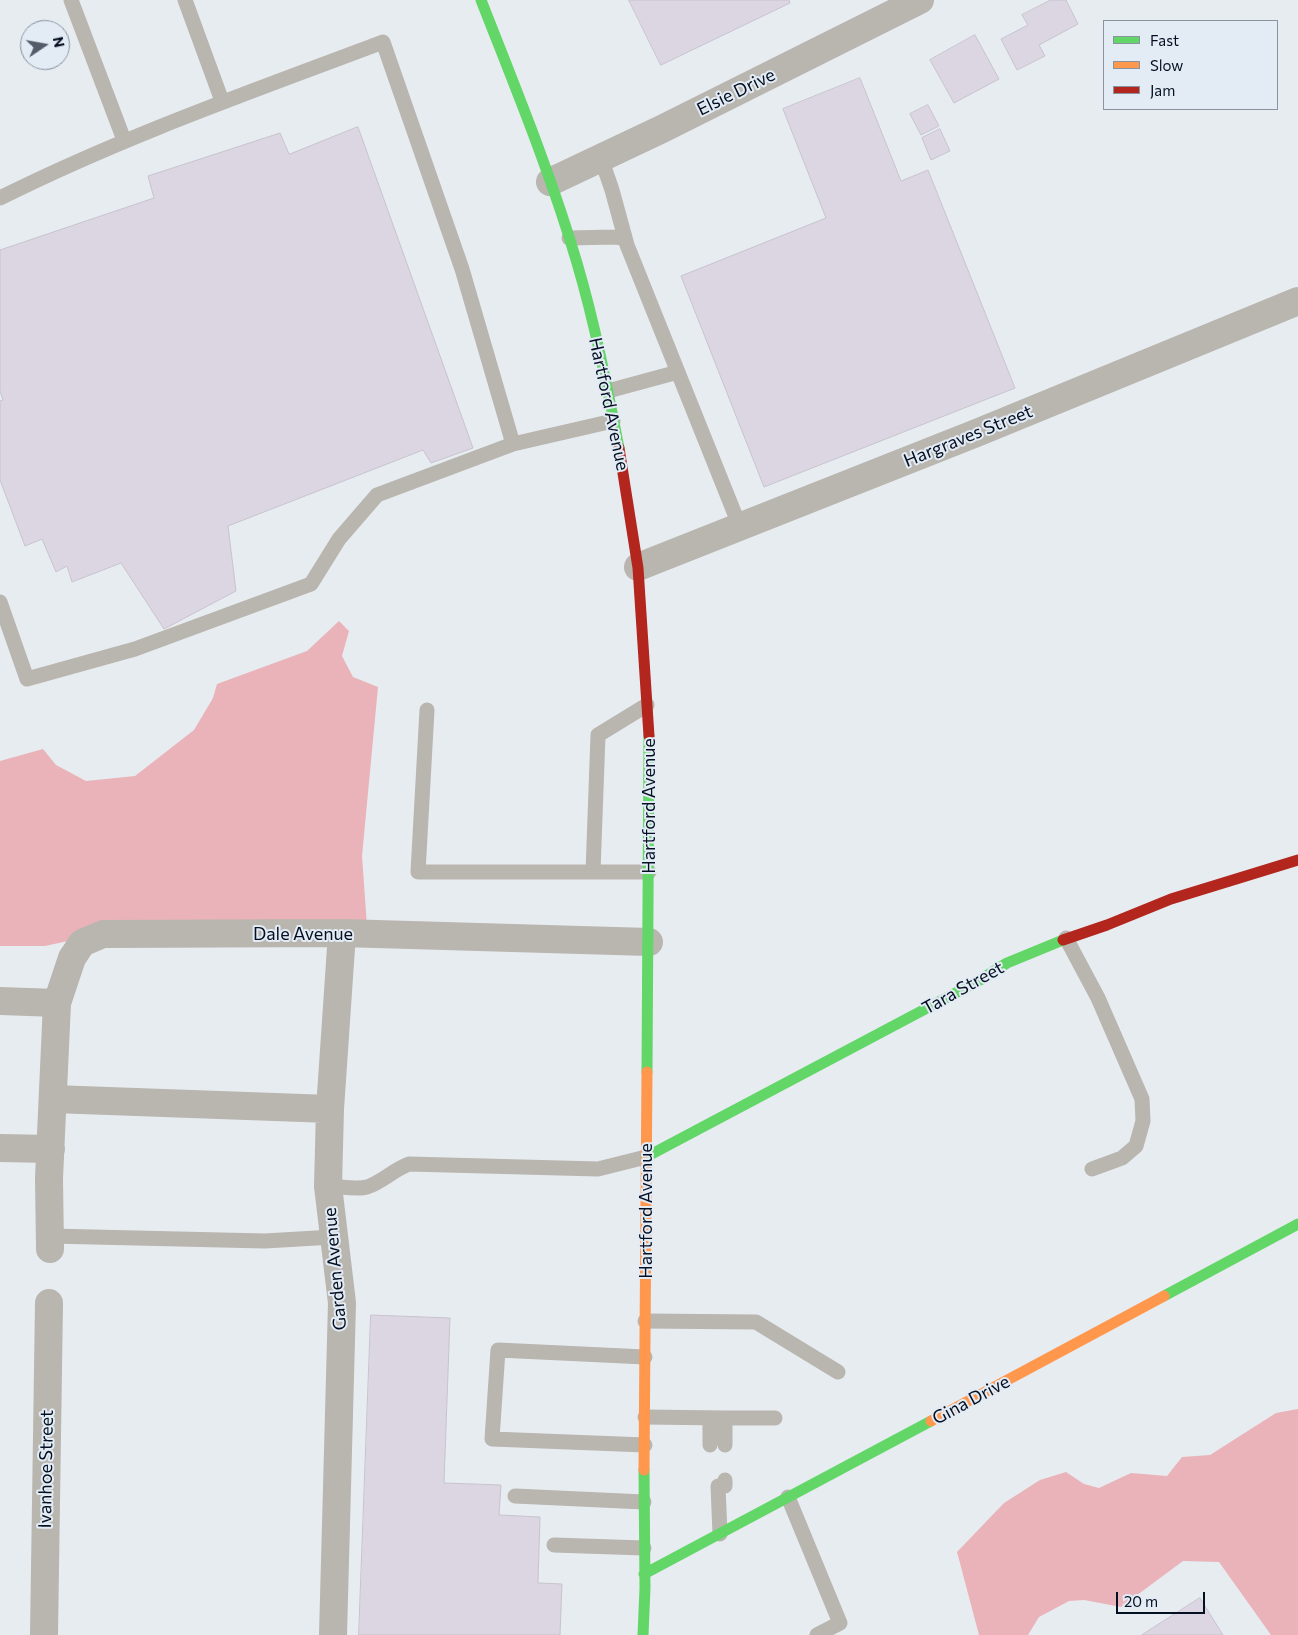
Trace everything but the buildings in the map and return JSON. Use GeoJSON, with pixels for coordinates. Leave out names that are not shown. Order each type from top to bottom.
{"type":"FeatureCollection","features":[{"type":"Feature","properties":{"kind":"main road","name":"Hartford Avenue"},"geometry":{"type":"LineString","coordinates":[[481,0],[570,238],[608,391],[638,568],[649,740],[644,1445],[645,1588],[643,1635]]}},
{"type":"Feature","properties":{"kind":"main road","name":"Tara Street"},"geometry":{"type":"LineString","coordinates":[[646,1157],[980,980],[1007,963],[1066,938],[1107,925],[1170,899],[1298,860]]}},
{"type":"Feature","properties":{"kind":"main road","name":"Gina Drive"},"geometry":{"type":"LineString","coordinates":[[644,1574],[1298,1224]]}},
{"type":"Feature","properties":{"kind":"street","name":"Elsie Drive"},"geometry":{"type":"LineString","coordinates":[[550,182],[920,0]]}},
{"type":"Feature","properties":{"kind":"street","name":"Hargraves Street"},"geometry":{"type":"LineString","coordinates":[[638,568],[979,432],[1298,301]]}},
{"type":"Feature","properties":{"kind":"street","name":"Dale Avenue"},"geometry":{"type":"LineString","coordinates":[[57,1003],[72,958],[82,943],[103,934],[342,933],[649,942]]}},
{"type":"Feature","properties":{"kind":"street","name":"Garden Avenue"},"geometry":{"type":"LineString","coordinates":[[333,1635],[342,1303],[328,1186],[330,1108],[342,933]]}},
{"type":"Feature","properties":{"kind":"street"},"geometry":{"type":"LineString","coordinates":[[0,1001],[57,1003],[51,1149],[50,1242]]}},
{"type":"Feature","properties":{"kind":"street"},"geometry":{"type":"LineString","coordinates":[[53,1099],[330,1108]]}},
{"type":"Feature","properties":{"kind":"street"},"geometry":{"type":"LineString","coordinates":[[0,1148],[51,1149]]}},
{"type":"Feature","properties":{"kind":"street","name":"Ivanhoe Street"},"geometry":{"type":"LineString","coordinates":[[44,1635],[49,1303]]}},
{"type":"Feature","properties":{"kind":"lane"},"geometry":{"type":"LineString","coordinates":[[72,0],[124,140]]}},
{"type":"Feature","properties":{"kind":"lane"},"geometry":{"type":"LineString","coordinates":[[184,0],[222,101]]}},
{"type":"Feature","properties":{"kind":"lane"},"geometry":{"type":"LineString","coordinates":[[0,198],[124,140],[222,101],[382,42],[462,269],[513,444]]}},
{"type":"Feature","properties":{"kind":"lane"},"geometry":{"type":"LineString","coordinates":[[601,158],[625,239],[740,527]]}},
{"type":"Feature","properties":{"kind":"lane"},"geometry":{"type":"LineString","coordinates":[[570,238],[616,237],[625,239]]}},
{"type":"Feature","properties":{"kind":"lane"},"geometry":{"type":"LineString","coordinates":[[608,391],[678,372]]}},
{"type":"Feature","properties":{"kind":"lane"},"geometry":{"type":"LineString","coordinates":[[0,602],[27,679],[135,649],[311,584],[339,539],[377,495],[513,444],[613,421]]}},
{"type":"Feature","properties":{"kind":"lane"},"geometry":{"type":"LineString","coordinates":[[593,872],[598,735],[647,705]]}},
{"type":"Feature","properties":{"kind":"lane"},"geometry":{"type":"LineString","coordinates":[[427,710],[418,872],[649,872]]}},
{"type":"Feature","properties":{"kind":"lane"},"geometry":{"type":"LineString","coordinates":[[1066,938],[1098,998],[1142,1099],[1143,1121],[1136,1146],[1122,1158],[1092,1169]]}},
{"type":"Feature","properties":{"kind":"lane"},"geometry":{"type":"LineString","coordinates":[[328,1186],[366,1188],[380,1181],[396,1169],[409,1164],[598,1169],[646,1157]]}},
{"type":"Feature","properties":{"kind":"lane"},"geometry":{"type":"LineString","coordinates":[[50,1242],[265,1241],[333,1237]]}},
{"type":"Feature","properties":{"kind":"lane"},"geometry":{"type":"LineString","coordinates":[[645,1321],[756,1322],[838,1372]]}},
{"type":"Feature","properties":{"kind":"lane"},"geometry":{"type":"LineString","coordinates":[[644,1445],[492,1440],[498,1350],[645,1357]]}},
{"type":"Feature","properties":{"kind":"lane"},"geometry":{"type":"LineString","coordinates":[[645,1417],[775,1418]]}},
{"type":"Feature","properties":{"kind":"lane"},"geometry":{"type":"LineString","coordinates":[[717,1418],[717,1445]]}},
{"type":"Feature","properties":{"kind":"lane"},"geometry":{"type":"LineString","coordinates":[[718,1482],[720,1534]]}},
{"type":"Feature","properties":{"kind":"lane"},"geometry":{"type":"LineString","coordinates":[[515,1496],[644,1502]]}},
{"type":"Feature","properties":{"kind":"lane"},"geometry":{"type":"LineString","coordinates":[[788,1497],[840,1623],[817,1635]]}},
{"type":"Feature","properties":{"kind":"lane"},"geometry":{"type":"LineString","coordinates":[[554,1545],[644,1548]]}},
{"type":"Feature","properties":{"kind":"shaded area"},"geometry":{"type":"Polygon","coordinates":[[[339,621],[349,631],[342,656],[353,677],[378,687],[362,856],[368,940],[68,941],[45,946],[0,946],[0,761],[43,749],[56,765],[86,781],[135,776],[194,730],[213,698],[217,684],[307,651],[339,621]]]}},
{"type":"Feature","properties":{"kind":"shaded area"},"geometry":{"type":"Polygon","coordinates":[[[1298,1409],[1298,1635],[1271,1635],[1219,1562],[1183,1561],[1121,1607],[1084,1600],[1069,1601],[1039,1617],[1028,1635],[979,1635],[957,1552],[1004,1503],[1040,1480],[1066,1472],[1084,1484],[1099,1488],[1131,1473],[1167,1476],[1182,1457],[1210,1455],[1276,1413],[1298,1409]]]}},
{"type":"Feature","properties":{"kind":"traffic: fast"},"geometry":{"type":"LineString","coordinates":[[481,0],[532,131],[567,230],[595,332],[619,448]]}},
{"type":"Feature","properties":{"kind":"traffic: fast"},"geometry":{"type":"LineString","coordinates":[[647,1072],[649,736]]}},
{"type":"Feature","properties":{"kind":"traffic: fast"},"geometry":{"type":"LineString","coordinates":[[646,1157],[980,980],[1007,963],[1063,940]]}},
{"type":"Feature","properties":{"kind":"traffic: fast"},"geometry":{"type":"LineString","coordinates":[[1164,1296],[1298,1224]]}},
{"type":"Feature","properties":{"kind":"traffic: fast"},"geometry":{"type":"LineString","coordinates":[[644,1574],[931,1421]]}},
{"type":"Feature","properties":{"kind":"traffic: fast"},"geometry":{"type":"LineString","coordinates":[[643,1635],[645,1588],[644,1470]]}},
{"type":"Feature","properties":{"kind":"traffic: slow"},"geometry":{"type":"LineString","coordinates":[[644,1470],[647,1072]]}},
{"type":"Feature","properties":{"kind":"traffic: slow"},"geometry":{"type":"LineString","coordinates":[[931,1421],[1164,1296]]}},
{"type":"Feature","properties":{"kind":"traffic: jam"},"geometry":{"type":"LineString","coordinates":[[619,448],[638,568],[649,736]]}},
{"type":"Feature","properties":{"kind":"traffic: jam"},"geometry":{"type":"LineString","coordinates":[[1063,940],[1107,925],[1171,899],[1298,860]]}}]}
